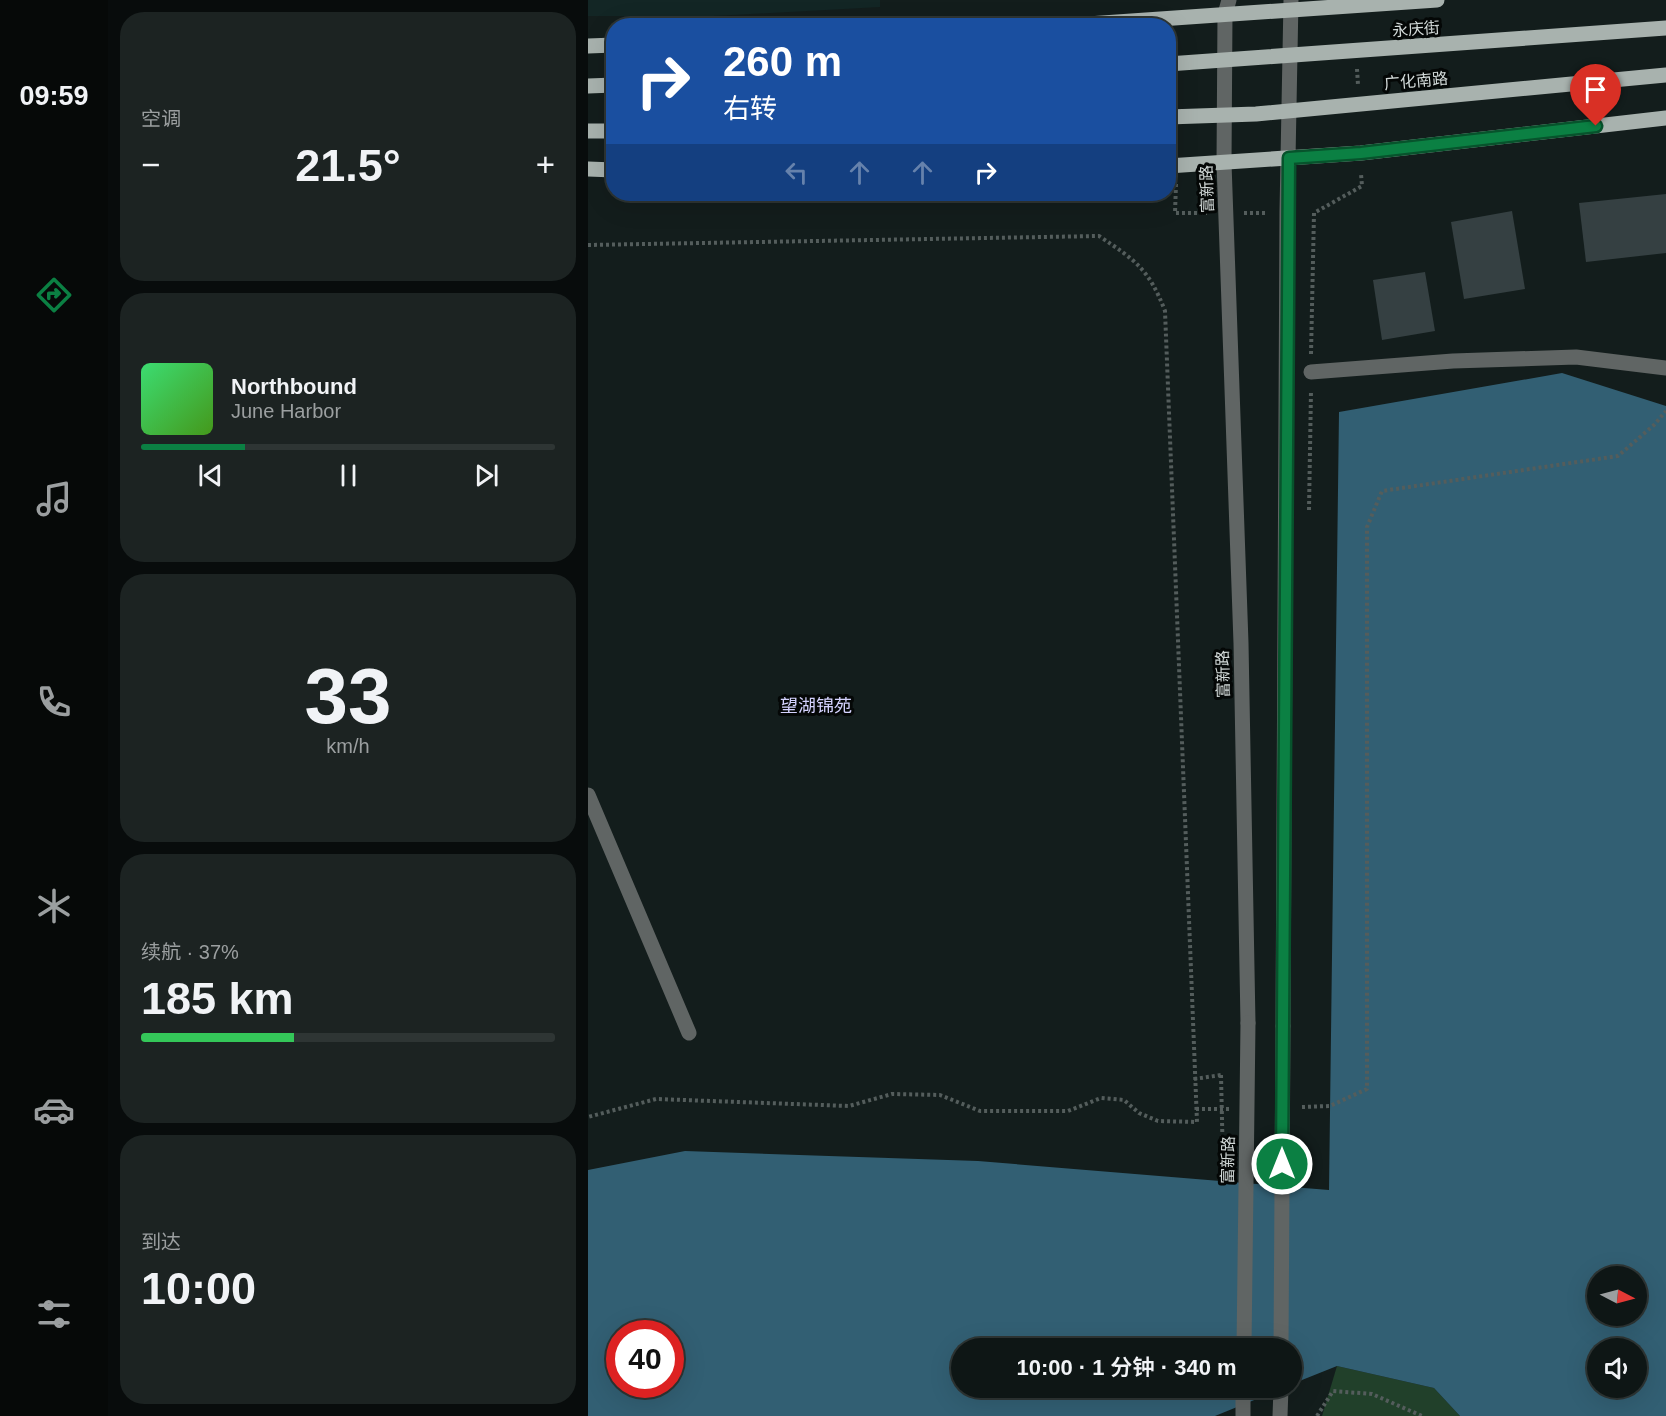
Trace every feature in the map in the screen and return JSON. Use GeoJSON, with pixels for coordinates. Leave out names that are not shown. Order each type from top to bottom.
{"type":"FeatureCollection","features":[{"type":"Feature","properties":{"kind":"main road"},"geometry":{"type":"LineString","coordinates":[[1130,18],[1227,7],[1437,0]]}},
{"type":"Feature","properties":{"kind":"main road","name":"永庆街"},"geometry":{"type":"LineString","coordinates":[[1176,63],[1666,28]]}},
{"type":"Feature","properties":{"kind":"main road"},"geometry":{"type":"LineString","coordinates":[[588,46],[606,45]]}},
{"type":"Feature","properties":{"kind":"main road","name":"广化南路"},"geometry":{"type":"LineString","coordinates":[[1176,117],[1256,114],[1666,75]]}},
{"type":"Feature","properties":{"kind":"main road"},"geometry":{"type":"LineString","coordinates":[[588,86],[606,86]]}},
{"type":"Feature","properties":{"kind":"main road"},"geometry":{"type":"LineString","coordinates":[[1176,166],[1361,153],[1666,118]]}},
{"type":"Feature","properties":{"kind":"main road"},"geometry":{"type":"LineString","coordinates":[[588,131],[606,131]]}},
{"type":"Feature","properties":{"kind":"main road"},"geometry":{"type":"LineString","coordinates":[[588,170],[606,170]]}},
{"type":"Feature","properties":{"kind":"street"},"geometry":{"type":"LineString","coordinates":[[1281,1338],[1291,4]]}},
{"type":"Feature","properties":{"kind":"street","name":"富新路"},"geometry":{"type":"LineString","coordinates":[[1227,7],[1224,164],[1241,643],[1248,1023],[1244,1338]]}},
{"type":"Feature","properties":{"kind":"street"},"geometry":{"type":"LineString","coordinates":[[1311,372],[1453,361],[1576,357],[1666,368]]}},
{"type":"Feature","properties":{"kind":"street"},"geometry":{"type":"LineString","coordinates":[[588,795],[689,1033]]}},
{"type":"Feature","properties":{"kind":"street"},"geometry":{"type":"LineString","coordinates":[[1243,1398],[1243,1416]]}},
{"type":"Feature","properties":{"kind":"street"},"geometry":{"type":"LineString","coordinates":[[1280,1416],[1281,1398]]}},
{"type":"Feature","properties":{"kind":"path"},"geometry":{"type":"LineString","coordinates":[[1357,61],[1358,96]]}},
{"type":"Feature","properties":{"kind":"path"},"geometry":{"type":"LineString","coordinates":[[1308,516],[1314,213],[1362,186],[1361,153]]}},
{"type":"Feature","properties":{"kind":"path"},"geometry":{"type":"LineString","coordinates":[[588,245],[1099,236],[1136,261],[1156,287],[1165,311],[1197,1122],[1158,1121],[1139,1113],[1124,1100],[1101,1098],[1068,1111],[980,1111],[940,1095],[892,1094],[849,1106],[656,1099],[588,1116]]}},
{"type":"Feature","properties":{"kind":"path"},"geometry":{"type":"LineString","coordinates":[[1297,1107],[1330,1106],[1367,1089],[1367,527],[1382,491],[1618,456],[1654,425],[1666,411]]}},
{"type":"Feature","properties":{"kind":"path"},"geometry":{"type":"LineString","coordinates":[[1194,1079],[1221,1075]]}},
{"type":"Feature","properties":{"kind":"path"},"geometry":{"type":"LineString","coordinates":[[1196,1109],[1241,1108]]}},
{"type":"Feature","properties":{"kind":"path"},"geometry":{"type":"LineString","coordinates":[[1317,1416],[1333,1391],[1372,1394],[1422,1416]]}},
{"type":"Feature","properties":{"kind":"shaded area"},"geometry":{"type":"Polygon","coordinates":[[[588,0],[880,0],[880,7],[714,16],[588,16],[588,0]]]}},
{"type":"Feature","properties":{"kind":"green space"},"geometry":{"type":"Polygon","coordinates":[[[1337,1366],[1434,1388],[1460,1416],[1322,1416],[1337,1366]]]}},
{"type":"Feature","properties":{"kind":"water"},"geometry":{"type":"Polygon","coordinates":[[[1562,373],[1666,406],[1666,1416],[1460,1416],[1434,1388],[1337,1366],[1302,1380],[1302,1338],[951,1338],[951,1398],[1259,1398],[1215,1416],[588,1416],[588,1170],[685,1151],[978,1161],[1329,1190],[1339,412],[1562,373]]]}},
{"type":"Feature","properties":{"kind":"building"},"geometry":{"type":"Polygon","coordinates":[[[1666,194],[1666,253],[1586,262],[1579,203],[1666,194]]]}},
{"type":"Feature","properties":{"kind":"building"},"geometry":{"type":"Polygon","coordinates":[[[1512,211],[1525,289],[1464,299],[1451,222],[1512,211]]]}},
{"type":"Feature","properties":{"kind":"building"},"geometry":{"type":"Polygon","coordinates":[[[1425,272],[1435,331],[1382,340],[1373,280],[1425,272]]]}},
{"type":"Feature","properties":{"kind":"district","name":"望湖锦苑"},"geometry":{"type":"Point","coordinates":[816,706]}},
{"type":"Feature","properties":{"kind":"route"},"geometry":{"type":"LineString","coordinates":[[1282,1164],[1289,158],[1361,153],[1596,126]]}}]}
